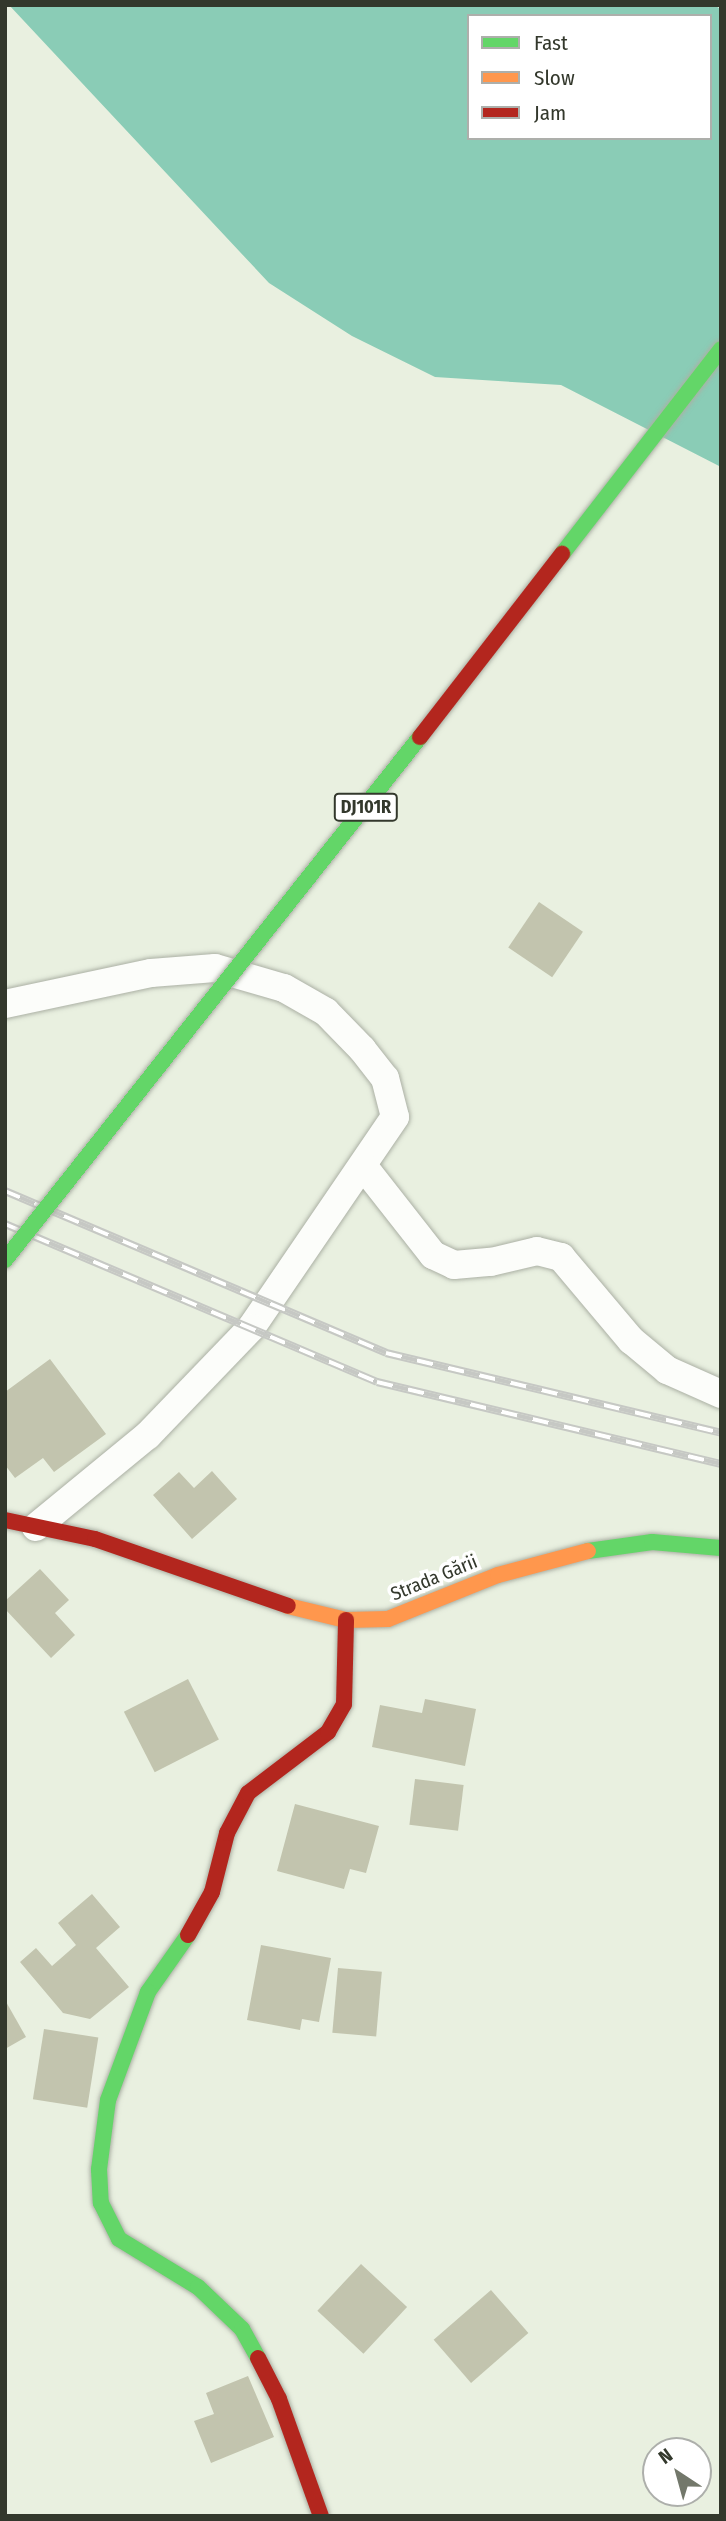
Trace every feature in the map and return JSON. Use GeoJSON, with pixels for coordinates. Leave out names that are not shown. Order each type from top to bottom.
{"type":"FeatureCollection","features":[{"type":"Feature","properties":{"kind":"street","name":"DJ101R"},"geometry":{"type":"LineString","coordinates":[[5,1260],[337,844],[721,349]]}},
{"type":"Feature","properties":{"kind":"street"},"geometry":{"type":"LineString","coordinates":[[5,1004],[151,973],[215,968],[284,988],[326,1012],[385,1078],[395,1117],[364,1167],[251,1328],[148,1435],[36,1527]]}},
{"type":"Feature","properties":{"kind":"street"},"geometry":{"type":"LineString","coordinates":[[364,1167],[433,1255],[454,1265],[491,1262],[537,1251],[561,1256],[631,1340],[667,1370],[721,1394]]}},
{"type":"Feature","properties":{"kind":"street","name":"Strada Gării"},"geometry":{"type":"LineString","coordinates":[[5,1520],[95,1539],[306,1612],[346,1620],[388,1619],[498,1575],[611,1545],[652,1542],[721,1548]]}},
{"type":"Feature","properties":{"kind":"street"},"geometry":{"type":"LineString","coordinates":[[321,2516],[279,2399],[242,2329],[198,2287],[119,2239],[101,2203],[99,2169],[108,2100],[148,1992],[185,1941],[212,1892],[227,1833],[247,1793],[328,1732],[344,1704],[346,1620]]}},
{"type":"Feature","properties":{"kind":"water"},"geometry":{"type":"Polygon","coordinates":[[[9,5],[715,5],[721,10],[721,467],[561,385],[435,377],[352,336],[269,283],[9,5]]]}},
{"type":"Feature","properties":{"kind":"building"},"geometry":{"type":"Polygon","coordinates":[[[539,902],[583,932],[552,977],[508,948],[539,902]]]}},
{"type":"Feature","properties":{"kind":"building"},"geometry":{"type":"Polygon","coordinates":[[[50,1359],[106,1434],[54,1472],[43,1458],[15,1478],[5,1465],[5,1392],[50,1359]]]}},
{"type":"Feature","properties":{"kind":"building"},"geometry":{"type":"Polygon","coordinates":[[[212,1471],[237,1499],[192,1539],[153,1495],[179,1472],[194,1488],[212,1471]]]}},
{"type":"Feature","properties":{"kind":"building"},"geometry":{"type":"Polygon","coordinates":[[[40,1569],[69,1600],[55,1613],[75,1635],[51,1658],[5,1609],[5,1601],[40,1569]]]}},
{"type":"Feature","properties":{"kind":"building"},"geometry":{"type":"Polygon","coordinates":[[[188,1679],[219,1740],[155,1772],[124,1712],[188,1679]]]}},
{"type":"Feature","properties":{"kind":"building"},"geometry":{"type":"Polygon","coordinates":[[[425,1699],[476,1709],[465,1766],[372,1747],[380,1705],[422,1713],[425,1699]]]}},
{"type":"Feature","properties":{"kind":"building"},"geometry":{"type":"Polygon","coordinates":[[[415,1779],[464,1785],[458,1831],[409,1825],[415,1779]]]}},
{"type":"Feature","properties":{"kind":"building"},"geometry":{"type":"Polygon","coordinates":[[[295,1804],[379,1826],[366,1873],[350,1869],[344,1889],[277,1871],[295,1804]]]}},
{"type":"Feature","properties":{"kind":"building"},"geometry":{"type":"Polygon","coordinates":[[[92,1894],[120,1927],[96,1948],[129,1987],[90,2019],[63,2013],[20,1962],[36,1948],[52,1966],[76,1945],[58,1923],[92,1894]]]}},
{"type":"Feature","properties":{"kind":"building"},"geometry":{"type":"Polygon","coordinates":[[[261,1945],[331,1958],[319,2022],[302,2019],[300,2030],[247,2020],[261,1945]]]}},
{"type":"Feature","properties":{"kind":"building"},"geometry":{"type":"Polygon","coordinates":[[[338,1968],[382,1972],[376,2037],[332,2033],[338,1968]]]}},
{"type":"Feature","properties":{"kind":"building"},"geometry":{"type":"Polygon","coordinates":[[[5,2000],[26,2037],[5,2049],[5,2000]]]}},
{"type":"Feature","properties":{"kind":"building"},"geometry":{"type":"Polygon","coordinates":[[[44,2029],[98,2038],[87,2108],[33,2099],[44,2029]]]}},
{"type":"Feature","properties":{"kind":"building"},"geometry":{"type":"Polygon","coordinates":[[[361,2264],[407,2307],[363,2354],[317,2311],[361,2264]]]}},
{"type":"Feature","properties":{"kind":"building"},"geometry":{"type":"Polygon","coordinates":[[[491,2290],[528,2333],[471,2383],[434,2340],[491,2290]]]}},
{"type":"Feature","properties":{"kind":"building"},"geometry":{"type":"Polygon","coordinates":[[[248,2376],[274,2437],[211,2463],[194,2421],[214,2414],[206,2393],[248,2376]]]}},
{"type":"Feature","properties":{"kind":"railway"},"geometry":{"type":"LineString","coordinates":[[5,1191],[386,1353],[721,1433]]}},
{"type":"Feature","properties":{"kind":"railway"},"geometry":{"type":"LineString","coordinates":[[5,1224],[377,1382],[721,1464]]}},
{"type":"Feature","properties":{"kind":"traffic: fast"},"geometry":{"type":"LineString","coordinates":[[562,554],[721,349]]}},
{"type":"Feature","properties":{"kind":"traffic: fast"},"geometry":{"type":"LineString","coordinates":[[5,1260],[420,737]]}},
{"type":"Feature","properties":{"kind":"traffic: fast"},"geometry":{"type":"LineString","coordinates":[[588,1551],[652,1542],[721,1548]]}},
{"type":"Feature","properties":{"kind":"traffic: fast"},"geometry":{"type":"LineString","coordinates":[[188,1935],[148,1992],[108,2100],[99,2169],[101,2203],[119,2239],[198,2287],[242,2329],[258,2358]]}},
{"type":"Feature","properties":{"kind":"traffic: slow"},"geometry":{"type":"LineString","coordinates":[[288,1606],[346,1620],[388,1619],[498,1575],[588,1551]]}},
{"type":"Feature","properties":{"kind":"traffic: jam"},"geometry":{"type":"LineString","coordinates":[[420,737],[562,554]]}},
{"type":"Feature","properties":{"kind":"traffic: jam"},"geometry":{"type":"LineString","coordinates":[[5,1520],[95,1539],[288,1606]]}},
{"type":"Feature","properties":{"kind":"traffic: jam"},"geometry":{"type":"LineString","coordinates":[[188,1935],[212,1892],[227,1833],[248,1793],[328,1732],[344,1704],[346,1620]]}},
{"type":"Feature","properties":{"kind":"traffic: jam"},"geometry":{"type":"LineString","coordinates":[[258,2358],[279,2399],[321,2516]]}}]}
